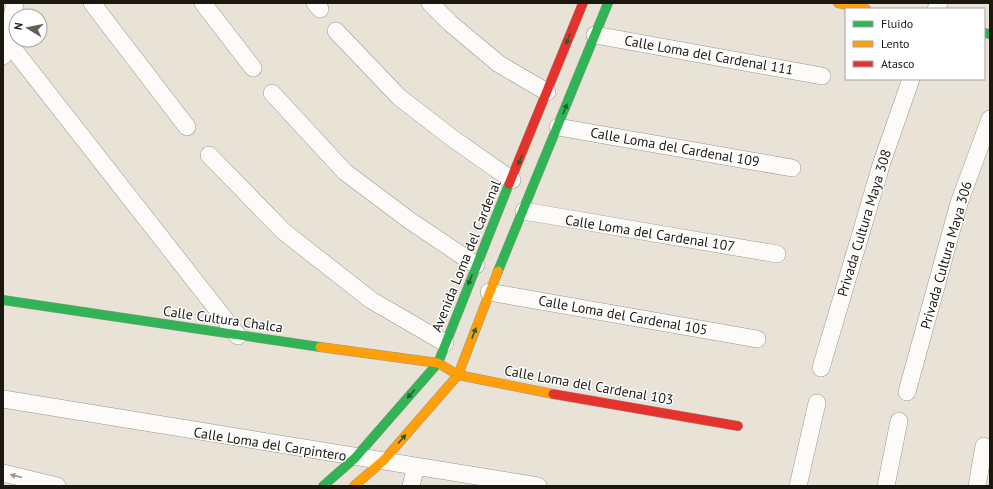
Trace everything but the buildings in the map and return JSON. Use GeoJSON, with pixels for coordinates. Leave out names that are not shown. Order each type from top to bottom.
{"type":"FeatureCollection","features":[{"type":"Feature","properties":{"kind":"street"},"geometry":{"type":"LineString","coordinates":[[3,10],[14,3]]}},
{"type":"Feature","properties":{"kind":"street"},"geometry":{"type":"LineString","coordinates":[[14,3],[5,49],[123,189],[238,336]]}},
{"type":"Feature","properties":{"kind":"street"},"geometry":{"type":"LineString","coordinates":[[92,3],[187,127]]}},
{"type":"Feature","properties":{"kind":"street"},"geometry":{"type":"LineString","coordinates":[[203,3],[253,68]]}},
{"type":"Feature","properties":{"kind":"street"},"geometry":{"type":"LineString","coordinates":[[430,3],[450,23],[500,64],[547,92]]}},
{"type":"Feature","properties":{"kind":"street"},"geometry":{"type":"LineString","coordinates":[[354,486],[384,460],[458,375],[489,292],[524,211],[608,3]]}},
{"type":"Feature","properties":{"kind":"street"},"geometry":{"type":"LineString","coordinates":[[838,3],[861,8]]}},
{"type":"Feature","properties":{"kind":"street","name":"Avenida Loma del Cardenal"},"geometry":{"type":"LineString","coordinates":[[323,486],[355,458],[438,363],[476,265],[547,92],[577,6]]}},
{"type":"Feature","properties":{"kind":"street"},"geometry":{"type":"LineString","coordinates":[[336,31],[399,96],[452,138],[512,180]]}},
{"type":"Feature","properties":{"kind":"street","name":"Calle Loma del Cardenal 111"},"geometry":{"type":"LineString","coordinates":[[595,35],[822,76]]}},
{"type":"Feature","properties":{"kind":"street","name":"Privada Cultura Maya 308"},"geometry":{"type":"LineString","coordinates":[[821,368],[882,162],[911,80]]}},
{"type":"Feature","properties":{"kind":"street"},"geometry":{"type":"LineString","coordinates":[[272,93],[345,172],[409,220],[476,265]]}},
{"type":"Feature","properties":{"kind":"street","name":"Privada Cultura Maya 306"},"geometry":{"type":"LineString","coordinates":[[907,392],[959,203],[990,119]]}},
{"type":"Feature","properties":{"kind":"street","name":"Calle Loma del Cardenal 109"},"geometry":{"type":"LineString","coordinates":[[558,127],[792,168]]}},
{"type":"Feature","properties":{"kind":"street"},"geometry":{"type":"LineString","coordinates":[[209,154],[283,231],[371,300],[445,343]]}},
{"type":"Feature","properties":{"kind":"street","name":"Calle Loma del Cardenal 107"},"geometry":{"type":"LineString","coordinates":[[524,211],[777,254]]}},
{"type":"Feature","properties":{"kind":"street","name":"Calle Loma del Cardenal 105"},"geometry":{"type":"LineString","coordinates":[[489,292],[757,339]]}},
{"type":"Feature","properties":{"kind":"street","name":"Calle Cultura Chalca"},"geometry":{"type":"LineString","coordinates":[[3,300],[238,336],[438,363]]}},
{"type":"Feature","properties":{"kind":"street","name":"Calle Loma del Cardenal 103"},"geometry":{"type":"LineString","coordinates":[[438,363],[458,375],[518,388],[738,426]]}},
{"type":"Feature","properties":{"kind":"street","name":"Calle Loma del Carpintero"},"geometry":{"type":"LineString","coordinates":[[3,400],[355,458],[384,460],[508,484],[538,486]]}},
{"type":"Feature","properties":{"kind":"street"},"geometry":{"type":"LineString","coordinates":[[798,486],[817,403]]}},
{"type":"Feature","properties":{"kind":"street"},"geometry":{"type":"LineString","coordinates":[[886,486],[899,422]]}},
{"type":"Feature","properties":{"kind":"street"},"geometry":{"type":"LineString","coordinates":[[977,486],[984,446]]}},
{"type":"Feature","properties":{"kind":"street"},"geometry":{"type":"LineString","coordinates":[[411,486],[416,466]]}},
{"type":"Feature","properties":{"kind":"street"},"geometry":{"type":"LineString","coordinates":[[3,473],[57,486]]}},
{"type":"Feature","properties":{"kind":"traffic: fast"},"geometry":{"type":"LineString","coordinates":[[498,271],[608,3]]}},
{"type":"Feature","properties":{"kind":"traffic: fast"},"geometry":{"type":"LineString","coordinates":[[985,33],[990,34]]}},
{"type":"Feature","properties":{"kind":"traffic: fast"},"geometry":{"type":"LineString","coordinates":[[323,486],[355,458],[438,363],[509,184]]}},
{"type":"Feature","properties":{"kind":"traffic: fast"},"geometry":{"type":"LineString","coordinates":[[3,300],[320,347]]}},
{"type":"Feature","properties":{"kind":"traffic: slow"},"geometry":{"type":"LineString","coordinates":[[838,3],[861,8]]}},
{"type":"Feature","properties":{"kind":"traffic: slow"},"geometry":{"type":"LineString","coordinates":[[354,486],[384,460],[458,375],[498,271]]}},
{"type":"Feature","properties":{"kind":"traffic: slow"},"geometry":{"type":"LineString","coordinates":[[320,347],[438,363],[458,375],[553,394]]}},
{"type":"Feature","properties":{"kind":"traffic: jam"},"geometry":{"type":"LineString","coordinates":[[509,184],[583,3]]}},
{"type":"Feature","properties":{"kind":"traffic: jam"},"geometry":{"type":"LineString","coordinates":[[553,394],[738,426]]}}]}
